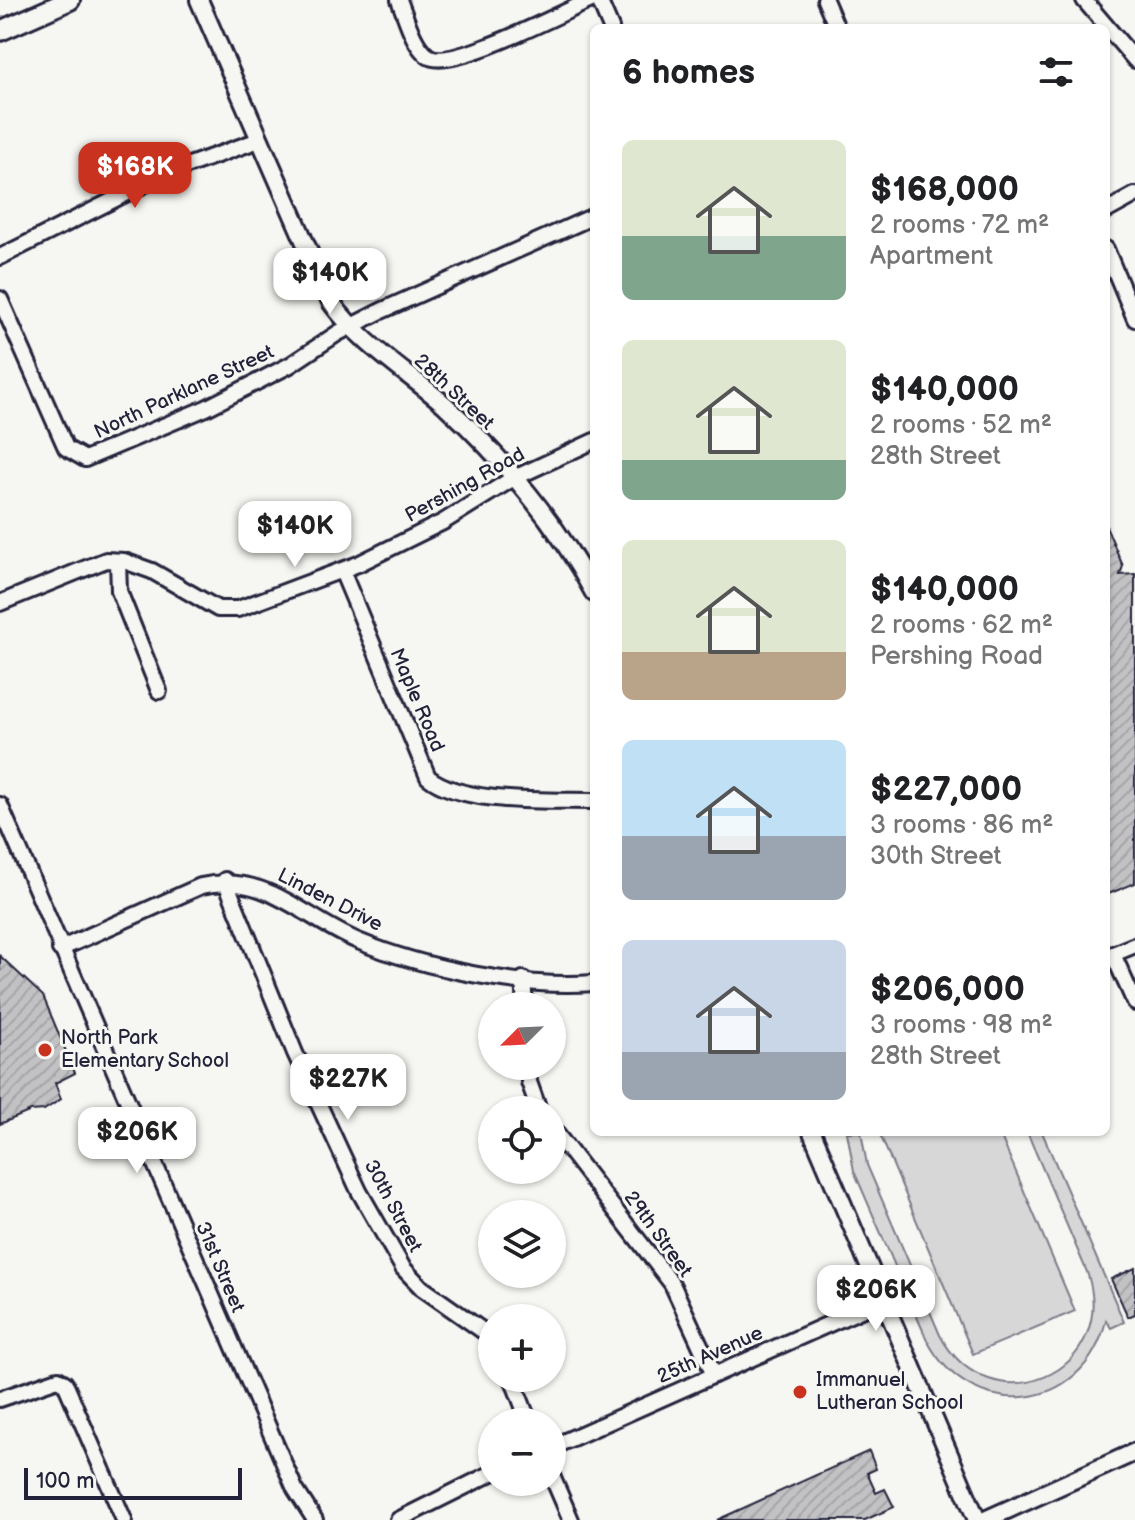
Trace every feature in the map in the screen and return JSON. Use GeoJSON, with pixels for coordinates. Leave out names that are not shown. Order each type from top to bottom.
{"type":"FeatureCollection","features":[{"type":"Feature","properties":{"kind":"main road"},"geometry":{"type":"LineString","coordinates":[[0,31],[70,0]]}},
{"type":"Feature","properties":{"kind":"street","name":"28th Street"},"geometry":{"type":"LineString","coordinates":[[199,0],[331,302],[349,327],[446,407],[512,479],[571,550],[590,586]]}},
{"type":"Feature","properties":{"kind":"street"},"geometry":{"type":"LineString","coordinates":[[399,0],[415,39],[427,55],[439,60],[466,55],[591,0]]}},
{"type":"Feature","properties":{"kind":"street"},"geometry":{"type":"LineString","coordinates":[[599,0],[609,24]]}},
{"type":"Feature","properties":{"kind":"street"},"geometry":{"type":"LineString","coordinates":[[825,0],[835,24]]}},
{"type":"Feature","properties":{"kind":"street"},"geometry":{"type":"LineString","coordinates":[[1084,0],[1104,24]]}},
{"type":"Feature","properties":{"kind":"street"},"geometry":{"type":"LineString","coordinates":[[1110,31],[1135,60]]}},
{"type":"Feature","properties":{"kind":"street"},"geometry":{"type":"LineString","coordinates":[[0,257],[167,173],[259,140]]}},
{"type":"Feature","properties":{"kind":"street"},"geometry":{"type":"LineString","coordinates":[[1110,209],[1135,195]]}},
{"type":"Feature","properties":{"kind":"street","name":"North Parklane Street"},"geometry":{"type":"LineString","coordinates":[[0,299],[66,448],[85,459],[206,408],[290,365],[349,327],[590,218]]}},
{"type":"Feature","properties":{"kind":"street"},"geometry":{"type":"LineString","coordinates":[[1110,259],[1135,319]]}},
{"type":"Feature","properties":{"kind":"street","name":"Pershing Road"},"geometry":{"type":"LineString","coordinates":[[0,603],[86,565],[118,561],[152,571],[218,609],[238,609],[267,601],[342,571],[443,522],[512,479],[590,443]]}},
{"type":"Feature","properties":{"kind":"street"},"geometry":{"type":"LineString","coordinates":[[118,561],[119,591],[159,691]]}},
{"type":"Feature","properties":{"kind":"street","name":"Maple Road"},"geometry":{"type":"LineString","coordinates":[[342,571],[428,777],[438,785],[487,797],[590,801]]}},
{"type":"Feature","properties":{"kind":"street","name":"31st Street"},"geometry":{"type":"LineString","coordinates":[[0,805],[295,1489],[315,1520]]}},
{"type":"Feature","properties":{"kind":"street"},"geometry":{"type":"LineString","coordinates":[[60,949],[201,886],[225,880]]}},
{"type":"Feature","properties":{"kind":"street","name":"Linden Drive"},"geometry":{"type":"LineString","coordinates":[[225,880],[253,884],[358,940],[414,960],[523,979],[590,983]]}},
{"type":"Feature","properties":{"kind":"street","name":"30th Street"},"geometry":{"type":"LineString","coordinates":[[225,880],[295,1053],[359,1191],[403,1268],[422,1288],[478,1327]]}},
{"type":"Feature","properties":{"kind":"street"},"geometry":{"type":"LineString","coordinates":[[1135,945],[1113,954],[1135,1003]]}},
{"type":"Feature","properties":{"kind":"street"},"geometry":{"type":"LineString","coordinates":[[523,979],[524,992]]}},
{"type":"Feature","properties":{"kind":"street"},"geometry":{"type":"LineString","coordinates":[[814,1136],[977,1520]]}},
{"type":"Feature","properties":{"kind":"street","name":"29th Street"},"geometry":{"type":"LineString","coordinates":[[566,1146],[672,1284],[714,1375]]}},
{"type":"Feature","properties":{"kind":"street","name":"25th Avenue"},"geometry":{"type":"LineString","coordinates":[[566,1441],[883,1300]]}},
{"type":"Feature","properties":{"kind":"street"},"geometry":{"type":"LineString","coordinates":[[0,1399],[58,1379],[65,1383],[124,1520]]}},
{"type":"Feature","properties":{"kind":"street"},"geometry":{"type":"LineString","coordinates":[[985,1520],[1135,1452]]}},
{"type":"Feature","properties":{"kind":"street"},"geometry":{"type":"LineString","coordinates":[[398,1520],[478,1480]]}},
{"type":"Feature","properties":{"kind":"street"},"geometry":{"type":"LineString","coordinates":[[561,1496],[571,1520]]}},
{"type":"Feature","properties":{"kind":"shaded area"},"geometry":{"type":"Polygon","coordinates":[[[848,1136],[862,1136],[867,1165],[940,1335],[962,1363],[989,1379],[1017,1383],[1045,1377],[1069,1361],[1085,1338],[1092,1308],[1087,1272],[1029,1136],[1044,1136],[1124,1322],[1111,1328],[1106,1320],[1094,1351],[1075,1375],[1051,1390],[1025,1397],[997,1395],[970,1386],[946,1367],[927,1340],[854,1171],[848,1136]]]}},
{"type":"Feature","properties":{"kind":"shaded area"},"geometry":{"type":"Polygon","coordinates":[[[881,1136],[1001,1136],[1075,1311],[973,1354],[881,1136]]]}},
{"type":"Feature","properties":{"kind":"building"},"geometry":{"type":"Polygon","coordinates":[[[1110,535],[1123,566],[1120,575],[1135,574],[1135,883],[1110,893],[1110,535]]]}},
{"type":"Feature","properties":{"kind":"building","name":"North Park Elementary School"},"geometry":{"type":"Polygon","coordinates":[[[0,956],[43,996],[75,1073],[55,1083],[61,1099],[44,1110],[31,1111],[0,1124],[0,956]]]}},
{"type":"Feature","properties":{"kind":"building"},"geometry":{"type":"Polygon","coordinates":[[[1135,1268],[1135,1314],[1128,1317],[1111,1279],[1135,1268]]]}},
{"type":"Feature","properties":{"kind":"building"},"geometry":{"type":"Polygon","coordinates":[[[869,1451],[876,1469],[867,1473],[876,1493],[885,1489],[894,1507],[865,1520],[717,1520],[869,1451]]]}},
{"type":"Feature","properties":{"kind":"place","name":"North Park Elementary School"},"geometry":{"type":"Point","coordinates":[45,1050]}},
{"type":"Feature","properties":{"kind":"place","name":"Immanuel Lutheran School"},"geometry":{"type":"Point","coordinates":[800,1392]}}]}
